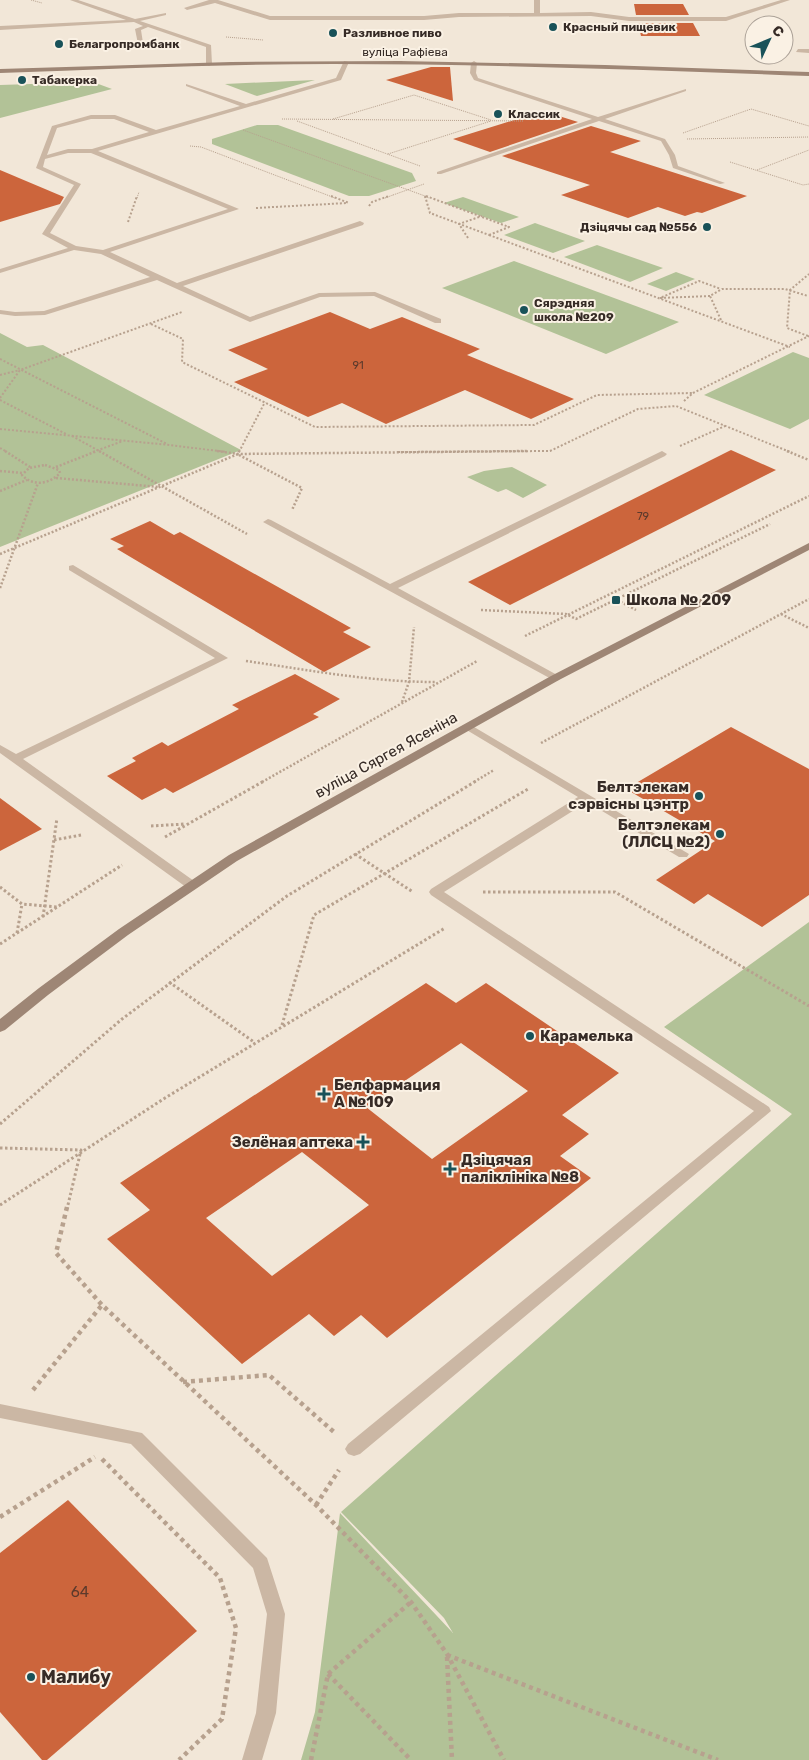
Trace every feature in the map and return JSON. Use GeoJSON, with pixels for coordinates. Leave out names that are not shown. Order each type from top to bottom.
{"type":"FeatureCollection","features":[{"type":"Feature","properties":{"kind":"main road","name":"вуліца Рафіева"},"geometry":{"type":"LineString","coordinates":[[0,71],[209,64],[346,62],[474,63],[809,74]]}},
{"type":"Feature","properties":{"kind":"main road","name":"вуліца Сяргея Ясеніна"},"geometry":{"type":"LineString","coordinates":[[0,1027],[29,1002],[190,884],[555,678],[809,546]]}},
{"type":"Feature","properties":{"kind":"lane"},"geometry":{"type":"LineString","coordinates":[[73,0],[209,46],[209,64]]}},
{"type":"Feature","properties":{"kind":"lane"},"geometry":{"type":"LineString","coordinates":[[536,0],[537,15]]}},
{"type":"Feature","properties":{"kind":"lane"},"geometry":{"type":"LineString","coordinates":[[187,8],[214,1],[270,18],[424,18],[459,15],[591,14],[629,19],[726,19],[788,0]]}},
{"type":"Feature","properties":{"kind":"lane"},"geometry":{"type":"LineString","coordinates":[[0,28],[133,21],[164,14]]}},
{"type":"Feature","properties":{"kind":"lane"},"geometry":{"type":"LineString","coordinates":[[140,43],[138,29],[147,26]]}},
{"type":"Feature","properties":{"kind":"lane"},"geometry":{"type":"LineString","coordinates":[[798,51],[809,51]]}},
{"type":"Feature","properties":{"kind":"lane"},"geometry":{"type":"LineString","coordinates":[[43,158],[68,151],[92,151],[339,80],[346,62]]}},
{"type":"Feature","properties":{"kind":"lane"},"geometry":{"type":"LineString","coordinates":[[474,63],[473,73],[476,79],[663,140],[672,155],[675,166],[722,183]]}},
{"type":"Feature","properties":{"kind":"lane"},"geometry":{"type":"LineString","coordinates":[[188,85],[246,106]]}},
{"type":"Feature","properties":{"kind":"lane"},"geometry":{"type":"LineString","coordinates":[[439,173],[684,90]]}},
{"type":"Feature","properties":{"kind":"lane"},"geometry":{"type":"LineString","coordinates":[[154,132],[115,117],[91,117],[54,128],[39,168],[78,184],[46,234],[74,248],[103,252],[250,320],[319,295],[375,294],[438,321]]}},
{"type":"Feature","properties":{"kind":"lane"},"geometry":{"type":"LineString","coordinates":[[92,151],[235,209]]}},
{"type":"Feature","properties":{"kind":"lane"},"geometry":{"type":"LineString","coordinates":[[103,252],[235,209]]}},
{"type":"Feature","properties":{"kind":"lane"},"geometry":{"type":"LineString","coordinates":[[176,286],[360,223]]}},
{"type":"Feature","properties":{"kind":"lane"},"geometry":{"type":"LineString","coordinates":[[0,271],[74,248]]}},
{"type":"Feature","properties":{"kind":"lane"},"geometry":{"type":"LineString","coordinates":[[0,312],[15,314],[44,313],[157,277]]}},
{"type":"Feature","properties":{"kind":"lane"},"geometry":{"type":"LineString","coordinates":[[390,588],[662,454]]}},
{"type":"Feature","properties":{"kind":"lane"},"geometry":{"type":"LineString","coordinates":[[268,522],[555,678]]}},
{"type":"Feature","properties":{"kind":"lane"},"geometry":{"type":"LineString","coordinates":[[74,568],[223,658]]}},
{"type":"Feature","properties":{"kind":"lane"},"geometry":{"type":"LineString","coordinates":[[15,759],[223,658]]}},
{"type":"Feature","properties":{"kind":"lane"},"geometry":{"type":"LineString","coordinates":[[469,727],[682,854]]}},
{"type":"Feature","properties":{"kind":"lane"},"geometry":{"type":"LineString","coordinates":[[0,748],[190,884]]}},
{"type":"Feature","properties":{"kind":"lane"},"geometry":{"type":"LineString","coordinates":[[354,1449],[764,1111],[435,892],[586,798]]}},
{"type":"Feature","properties":{"kind":"lane"},"geometry":{"type":"LineString","coordinates":[[7,1412],[136,1438],[262,1564],[276,1614],[266,1713],[252,1760]]}},
{"type":"Feature","properties":{"kind":"path"},"geometry":{"type":"LineString","coordinates":[[328,120],[414,95],[494,120]]}},
{"type":"Feature","properties":{"kind":"path"},"geometry":{"type":"LineString","coordinates":[[663,140],[751,109],[809,126]]}},
{"type":"Feature","properties":{"kind":"path"},"geometry":{"type":"LineString","coordinates":[[276,119],[523,121]]}},
{"type":"Feature","properties":{"kind":"path"},"geometry":{"type":"LineString","coordinates":[[294,120],[439,173]]}},
{"type":"Feature","properties":{"kind":"path"},"geometry":{"type":"LineString","coordinates":[[386,154],[494,120]]}},
{"type":"Feature","properties":{"kind":"path"},"geometry":{"type":"LineString","coordinates":[[242,130],[509,227],[488,235]]}},
{"type":"Feature","properties":{"kind":"path"},"geometry":{"type":"LineString","coordinates":[[663,140],[809,137]]}},
{"type":"Feature","properties":{"kind":"path"},"geometry":{"type":"LineString","coordinates":[[191,146],[200,147],[349,203]]}},
{"type":"Feature","properties":{"kind":"path"},"geometry":{"type":"LineString","coordinates":[[756,170],[809,150]]}},
{"type":"Feature","properties":{"kind":"path"},"geometry":{"type":"LineString","coordinates":[[729,162],[803,185],[809,184]]}},
{"type":"Feature","properties":{"kind":"path"},"geometry":{"type":"LineString","coordinates":[[393,195],[424,184]]}},
{"type":"Feature","properties":{"kind":"path"},"geometry":{"type":"LineString","coordinates":[[426,196],[430,213],[790,347]]}},
{"type":"Feature","properties":{"kind":"path"},"geometry":{"type":"LineString","coordinates":[[364,202],[372,202]]}},
{"type":"Feature","properties":{"kind":"path"},"geometry":{"type":"LineString","coordinates":[[235,209],[357,203]]}},
{"type":"Feature","properties":{"kind":"path"},"geometry":{"type":"LineString","coordinates":[[459,224],[482,216]]}},
{"type":"Feature","properties":{"kind":"path"},"geometry":{"type":"LineString","coordinates":[[459,224],[468,238]]}},
{"type":"Feature","properties":{"kind":"path"},"geometry":{"type":"LineString","coordinates":[[809,274],[790,290],[787,328],[809,336]]}},
{"type":"Feature","properties":{"kind":"path"},"geometry":{"type":"LineString","coordinates":[[660,298],[698,281],[722,289],[790,290],[809,295]]}},
{"type":"Feature","properties":{"kind":"path"},"geometry":{"type":"LineString","coordinates":[[660,298],[710,296],[722,289]]}},
{"type":"Feature","properties":{"kind":"path"},"geometry":{"type":"LineString","coordinates":[[710,296],[722,321]]}},
{"type":"Feature","properties":{"kind":"path"},"geometry":{"type":"LineString","coordinates":[[0,375],[20,370],[183,312],[199,297]]}},
{"type":"Feature","properties":{"kind":"path"},"geometry":{"type":"LineString","coordinates":[[151,324],[184,339],[182,362],[315,427],[534,425],[596,395],[693,393]]}},
{"type":"Feature","properties":{"kind":"path"},"geometry":{"type":"LineString","coordinates":[[684,401],[693,393],[809,336]]}},
{"type":"Feature","properties":{"kind":"path"},"geometry":{"type":"LineString","coordinates":[[0,359],[170,445]]}},
{"type":"Feature","properties":{"kind":"path"},"geometry":{"type":"LineString","coordinates":[[20,370],[0,399],[99,451],[162,487]]}},
{"type":"Feature","properties":{"kind":"path"},"geometry":{"type":"LineString","coordinates":[[0,554],[238,454],[265,402]]}},
{"type":"Feature","properties":{"kind":"path"},"geometry":{"type":"LineString","coordinates":[[0,429],[170,445],[238,454],[550,451],[638,409],[676,406],[809,460]]}},
{"type":"Feature","properties":{"kind":"path"},"geometry":{"type":"LineString","coordinates":[[662,454],[726,426]]}},
{"type":"Feature","properties":{"kind":"path"},"geometry":{"type":"LineString","coordinates":[[0,471],[23,473],[31,467],[45,465],[56,467],[123,441]]}},
{"type":"Feature","properties":{"kind":"path"},"geometry":{"type":"LineString","coordinates":[[0,448],[31,467]]}},
{"type":"Feature","properties":{"kind":"path"},"geometry":{"type":"LineString","coordinates":[[238,454],[302,488],[283,529]]}},
{"type":"Feature","properties":{"kind":"path"},"geometry":{"type":"LineString","coordinates":[[56,467],[60,473],[56,478]]}},
{"type":"Feature","properties":{"kind":"path"},"geometry":{"type":"LineString","coordinates":[[23,473],[22,476],[27,480],[38,482],[56,478],[162,487]]}},
{"type":"Feature","properties":{"kind":"path"},"geometry":{"type":"LineString","coordinates":[[0,491],[27,480]]}},
{"type":"Feature","properties":{"kind":"path"},"geometry":{"type":"LineString","coordinates":[[0,588],[38,482]]}},
{"type":"Feature","properties":{"kind":"path"},"geometry":{"type":"LineString","coordinates":[[0,944],[186,824],[437,682],[566,614],[809,496]]}},
{"type":"Feature","properties":{"kind":"path"},"geometry":{"type":"LineString","coordinates":[[472,609],[566,614],[576,619],[770,524],[762,520]]}},
{"type":"Feature","properties":{"kind":"path"},"geometry":{"type":"LineString","coordinates":[[0,1124],[122,1019],[287,896],[518,756],[809,599]]}},
{"type":"Feature","properties":{"kind":"path"},"geometry":{"type":"LineString","coordinates":[[402,702],[409,682],[414,627],[425,607]]}},
{"type":"Feature","properties":{"kind":"path"},"geometry":{"type":"LineString","coordinates":[[781,614],[809,628]]}},
{"type":"Feature","properties":{"kind":"path"},"geometry":{"type":"LineString","coordinates":[[223,658],[320,673],[409,682],[437,682]]}},
{"type":"Feature","properties":{"kind":"path"},"geometry":{"type":"LineString","coordinates":[[282,1025],[314,915],[550,776]]}},
{"type":"Feature","properties":{"kind":"path"},"geometry":{"type":"LineString","coordinates":[[43,917],[61,792]]}},
{"type":"Feature","properties":{"kind":"path"},"geometry":{"type":"LineString","coordinates":[[355,854],[416,895]]}},
{"type":"Feature","properties":{"kind":"path"},"geometry":{"type":"LineString","coordinates":[[0,887],[22,904],[58,908]]}},
{"type":"Feature","properties":{"kind":"path"},"geometry":{"type":"LineString","coordinates":[[482,892],[615,892],[809,1006]]}},
{"type":"Feature","properties":{"kind":"path"},"geometry":{"type":"LineString","coordinates":[[17,933],[22,904]]}},
{"type":"Feature","properties":{"kind":"path"},"geometry":{"type":"LineString","coordinates":[[0,1204],[81,1150],[254,1042],[469,914]]}},
{"type":"Feature","properties":{"kind":"path"},"geometry":{"type":"LineString","coordinates":[[170,982],[254,1042]]}},
{"type":"Feature","properties":{"kind":"path"},"geometry":{"type":"LineString","coordinates":[[0,1148],[81,1150]]}},
{"type":"Feature","properties":{"kind":"path"},"geometry":{"type":"LineString","coordinates":[[81,1150],[56,1253],[102,1305],[316,1505],[411,1602],[447,1654],[504,1760]]}},
{"type":"Feature","properties":{"kind":"path"},"geometry":{"type":"LineString","coordinates":[[7,1412],[102,1305]]}},
{"type":"Feature","properties":{"kind":"path"},"geometry":{"type":"LineString","coordinates":[[183,1382],[269,1375],[354,1449],[316,1505]]}},
{"type":"Feature","properties":{"kind":"path"},"geometry":{"type":"LineString","coordinates":[[0,1517],[98,1455],[220,1578],[236,1628],[222,1718],[179,1760]]}},
{"type":"Feature","properties":{"kind":"path"},"geometry":{"type":"LineString","coordinates":[[311,1760],[328,1674],[411,1602]]}},
{"type":"Feature","properties":{"kind":"path"},"geometry":{"type":"LineString","coordinates":[[447,1654],[452,1760]]}},
{"type":"Feature","properties":{"kind":"path"},"geometry":{"type":"LineString","coordinates":[[447,1654],[718,1760]]}},
{"type":"Feature","properties":{"kind":"path"},"geometry":{"type":"LineString","coordinates":[[328,1674],[411,1760]]}},
{"type":"Feature","properties":{"kind":"green space"},"geometry":{"type":"Polygon","coordinates":[[[315,80],[257,96],[225,84],[315,80]]]}},
{"type":"Feature","properties":{"kind":"green space"},"geometry":{"type":"Polygon","coordinates":[[[93,82],[112,89],[0,118],[0,85],[93,82]]]}},
{"type":"Feature","properties":{"kind":"green space"},"geometry":{"type":"Polygon","coordinates":[[[257,125],[278,125],[412,173],[416,181],[369,196],[349,196],[212,144],[212,139],[257,125]]]}},
{"type":"Feature","properties":{"kind":"green space"},"geometry":{"type":"Polygon","coordinates":[[[463,197],[519,217],[501,223],[444,203],[463,197]]]}},
{"type":"Feature","properties":{"kind":"green space"},"geometry":{"type":"Polygon","coordinates":[[[535,223],[585,241],[553,253],[504,235],[535,223]]]}},
{"type":"Feature","properties":{"kind":"green space"},"geometry":{"type":"Polygon","coordinates":[[[597,245],[663,268],[630,282],[564,257],[597,245]]]}},
{"type":"Feature","properties":{"kind":"green space"},"geometry":{"type":"Polygon","coordinates":[[[514,261],[679,322],[606,354],[442,288],[514,261]]]}},
{"type":"Feature","properties":{"kind":"green space"},"geometry":{"type":"Polygon","coordinates":[[[676,272],[695,279],[666,291],[647,284],[676,272]]]}},
{"type":"Feature","properties":{"kind":"green space"},"geometry":{"type":"Polygon","coordinates":[[[0,333],[27,347],[43,345],[241,450],[0,547],[0,333]]]}},
{"type":"Feature","properties":{"kind":"green space"},"geometry":{"type":"Polygon","coordinates":[[[793,352],[809,358],[809,419],[790,429],[704,395],[793,352]]]}},
{"type":"Feature","properties":{"kind":"green space"},"geometry":{"type":"Polygon","coordinates":[[[512,467],[547,485],[523,498],[506,489],[498,492],[467,477],[484,471],[512,467]]]}},
{"type":"Feature","properties":{"kind":"green space"},"geometry":{"type":"Polygon","coordinates":[[[809,922],[809,1760],[301,1760],[315,1712],[340,1513],[453,1633],[444,1618],[341,1512],[792,1114],[664,1027],[809,922]]]}},
{"type":"Feature","properties":{"kind":"building"},"geometry":{"type":"Polygon","coordinates":[[[634,4],[683,4],[689,15],[636,15],[634,4]]]}},
{"type":"Feature","properties":{"kind":"building"},"geometry":{"type":"Polygon","coordinates":[[[638,23],[693,23],[700,36],[641,36],[638,23]]]}},
{"type":"Feature","properties":{"kind":"building"},"geometry":{"type":"Polygon","coordinates":[[[431,67],[450,67],[453,101],[386,80],[431,67]]]}},
{"type":"Feature","properties":{"kind":"building"},"geometry":{"type":"Polygon","coordinates":[[[543,111],[578,122],[490,152],[453,139],[543,111]]]}},
{"type":"Feature","properties":{"kind":"building"},"geometry":{"type":"Polygon","coordinates":[[[591,126],[641,141],[610,152],[747,196],[702,213],[697,212],[685,216],[658,207],[628,218],[561,195],[590,185],[502,156],[591,126]]]}},
{"type":"Feature","properties":{"kind":"building"},"geometry":{"type":"Polygon","coordinates":[[[0,170],[64,197],[60,204],[0,222],[0,170]]]}},
{"type":"Feature","properties":{"kind":"building"},"geometry":{"type":"Polygon","coordinates":[[[330,312],[370,329],[402,317],[480,349],[467,355],[574,399],[531,419],[465,390],[386,424],[342,403],[308,417],[234,382],[268,369],[228,350],[330,312]]]}},
{"type":"Feature","properties":{"kind":"building"},"geometry":{"type":"Polygon","coordinates":[[[731,450],[776,470],[510,605],[468,582],[731,450]]]}},
{"type":"Feature","properties":{"kind":"building"},"geometry":{"type":"Polygon","coordinates":[[[150,521],[174,535],[180,532],[351,628],[343,632],[371,647],[324,672],[117,549],[124,546],[110,539],[150,521]]]}},
{"type":"Feature","properties":{"kind":"building"},"geometry":{"type":"Polygon","coordinates":[[[295,674],[340,699],[313,714],[319,717],[173,793],[165,788],[142,800],[107,776],[136,761],[132,758],[162,742],[168,746],[239,709],[232,705],[295,674]]]}},
{"type":"Feature","properties":{"kind":"building","name":"Белтэлекам (ЛЛСЦ №2)"},"geometry":{"type":"Polygon","coordinates":[[[731,727],[809,769],[809,895],[762,927],[708,894],[694,904],[656,880],[715,841],[626,789],[731,727]]]}},
{"type":"Feature","properties":{"kind":"building"},"geometry":{"type":"Polygon","coordinates":[[[0,798],[42,829],[0,851],[0,798]]]}},
{"type":"Feature","properties":{"kind":"building","name":"Дзіцячая паліклініка №8"},"geometry":{"type":"Polygon","coordinates":[[[426,983],[456,1003],[486,983],[619,1073],[562,1115],[589,1134],[560,1156],[591,1178],[387,1338],[361,1315],[334,1336],[309,1314],[242,1364],[107,1239],[150,1210],[120,1183],[426,983]],[[461,1043],[366,1107],[432,1159],[528,1091],[461,1043]],[[302,1152],[206,1218],[272,1276],[369,1205],[302,1152]]]}},
{"type":"Feature","properties":{"kind":"building"},"geometry":{"type":"Polygon","coordinates":[[[68,1500],[197,1631],[47,1760],[42,1760],[0,1712],[0,1553],[68,1500]]]}},
{"type":"Feature","properties":{"kind":"place","name":"Красный пищевик"},"geometry":{"type":"Point","coordinates":[553,27]}},
{"type":"Feature","properties":{"kind":"place","name":"Разливное пиво"},"geometry":{"type":"Point","coordinates":[333,33]}},
{"type":"Feature","properties":{"kind":"place","name":"Белагропромбанк"},"geometry":{"type":"Point","coordinates":[59,44]}},
{"type":"Feature","properties":{"kind":"place","name":"Табакерка"},"geometry":{"type":"Point","coordinates":[22,80]}},
{"type":"Feature","properties":{"kind":"place","name":"Классик"},"geometry":{"type":"Point","coordinates":[498,114]}},
{"type":"Feature","properties":{"kind":"place","name":"Дзіцячы сад №556"},"geometry":{"type":"Point","coordinates":[707,227]}},
{"type":"Feature","properties":{"kind":"place","name":"Сярэдняя школа №209"},"geometry":{"type":"Point","coordinates":[524,310]}},
{"type":"Feature","properties":{"kind":"place","name":"Школа № 209"},"geometry":{"type":"Point","coordinates":[616,600]}},
{"type":"Feature","properties":{"kind":"place","name":"Белтэлекам сэрвісны цэнтр"},"geometry":{"type":"Point","coordinates":[699,796]}},
{"type":"Feature","properties":{"kind":"place","name":"Белтэлекам (ЛЛСЦ №2)"},"geometry":{"type":"Point","coordinates":[720,834]}},
{"type":"Feature","properties":{"kind":"place","name":"Карамелька"},"geometry":{"type":"Point","coordinates":[530,1036]}},
{"type":"Feature","properties":{"kind":"place","name":"Белфармация А №109"},"geometry":{"type":"Point","coordinates":[324,1094]}},
{"type":"Feature","properties":{"kind":"place","name":"Зелёная аптека"},"geometry":{"type":"Point","coordinates":[363,1142]}},
{"type":"Feature","properties":{"kind":"place","name":"Дзіцячая паліклініка №8"},"geometry":{"type":"Point","coordinates":[450,1169]}},
{"type":"Feature","properties":{"kind":"place","name":"Малибу"},"geometry":{"type":"Point","coordinates":[31,1677]}}]}
